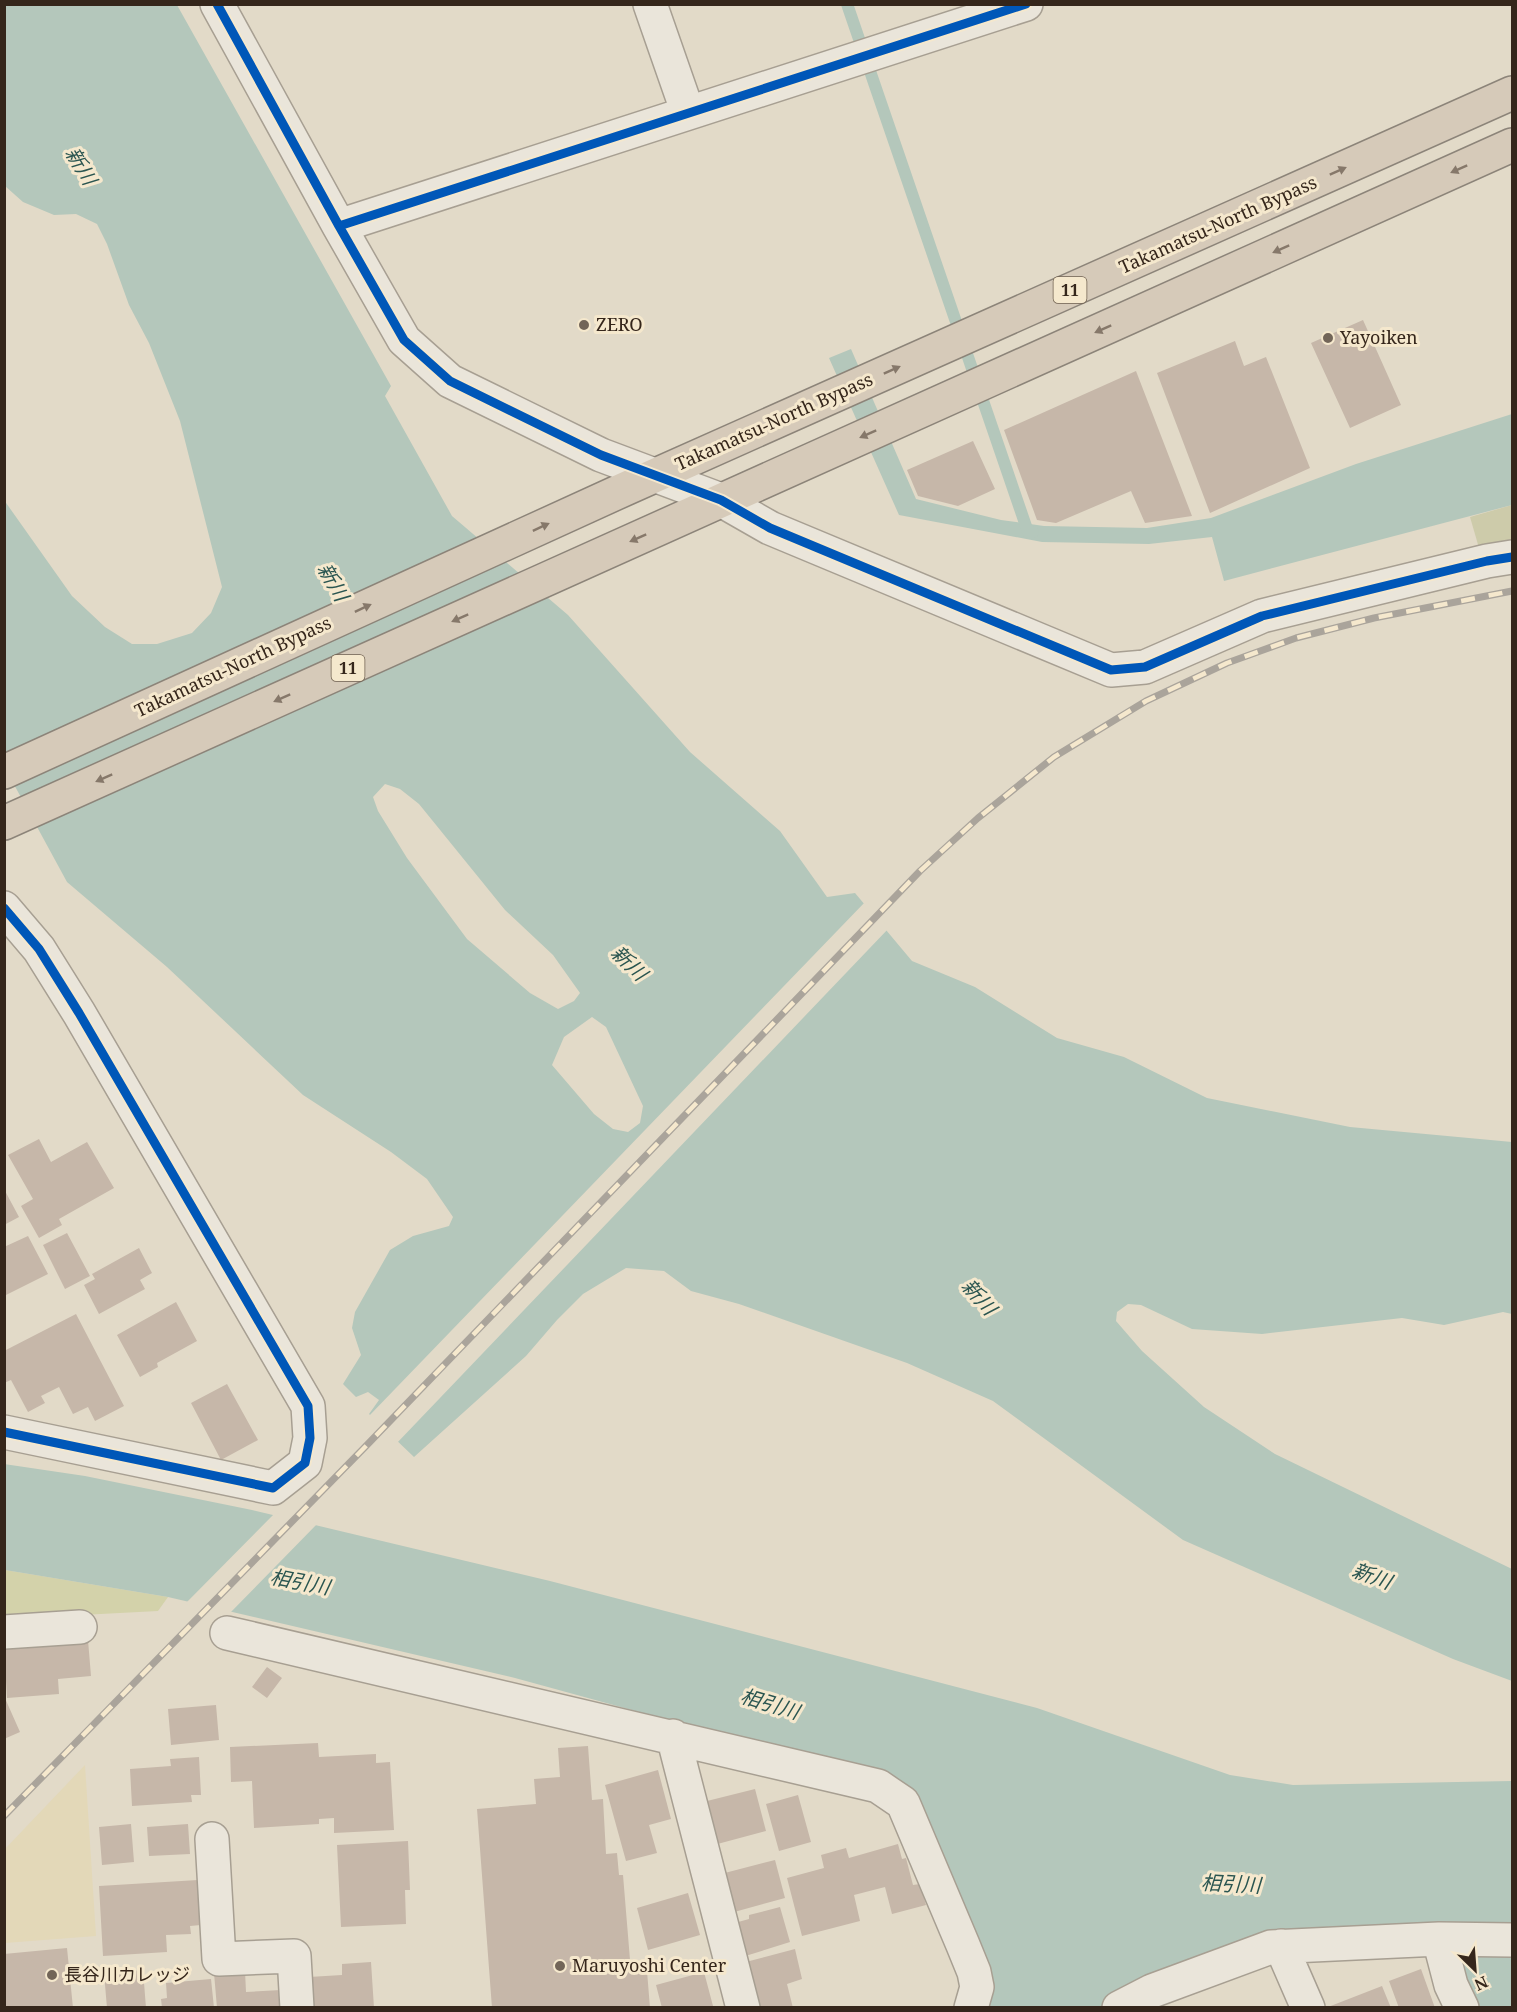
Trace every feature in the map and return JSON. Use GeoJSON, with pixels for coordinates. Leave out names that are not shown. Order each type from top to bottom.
{"type":"FeatureCollection","features":[{"type":"Feature","properties":{"kind":"highway","name":"Takamatsu-North Bypass"},"geometry":{"type":"LineString","coordinates":[[4,772],[641,481],[1512,93]]}},
{"type":"Feature","properties":{"kind":"highway","name":"11"},"geometry":{"type":"LineString","coordinates":[[4,823],[1512,145]]}},
{"type":"Feature","properties":{"kind":"street"},"geometry":{"type":"LineString","coordinates":[[216,4],[404,340],[450,381],[601,455],[641,481],[721,500],[770,528],[1111,670],[1145,667],[1262,616],[1487,561],[1512,557]]}},
{"type":"Feature","properties":{"kind":"street"},"geometry":{"type":"LineString","coordinates":[[650,4],[688,113]]}},
{"type":"Feature","properties":{"kind":"street"},"geometry":{"type":"LineString","coordinates":[[339,226],[1026,4]]}},
{"type":"Feature","properties":{"kind":"street"},"geometry":{"type":"LineString","coordinates":[[4,908],[39,949],[79,1013],[303,1396],[308,1406],[310,1438],[305,1463],[273,1488],[4,1432]]}},
{"type":"Feature","properties":{"kind":"street"},"geometry":{"type":"LineString","coordinates":[[4,1632],[80,1627]]}},
{"type":"Feature","properties":{"kind":"street"},"geometry":{"type":"LineString","coordinates":[[227,1633],[878,1786],[903,1803],[974,1971],[976,1987],[970,2007]]}},
{"type":"Feature","properties":{"kind":"street"},"geometry":{"type":"LineString","coordinates":[[673,1737],[743,2007]]}},
{"type":"Feature","properties":{"kind":"street"},"geometry":{"type":"LineString","coordinates":[[212,1839],[219,1959],[294,1956],[297,2007]]}},
{"type":"Feature","properties":{"kind":"street"},"geometry":{"type":"LineString","coordinates":[[1132,2002],[1271,1947],[1447,1939],[1512,1940]]}},
{"type":"Feature","properties":{"kind":"street"},"geometry":{"type":"LineString","coordinates":[[1447,1939],[1451,1985],[1462,2007]]}},
{"type":"Feature","properties":{"kind":"street"},"geometry":{"type":"LineString","coordinates":[[1281,1947],[1308,2007]]}},
{"type":"Feature","properties":{"kind":"shaded area"},"geometry":{"type":"Polygon","coordinates":[[[1512,505],[1512,542],[1479,548],[1470,517],[1512,505]]]}},
{"type":"Feature","properties":{"kind":"shaded area"},"geometry":{"type":"Polygon","coordinates":[[[85,1765],[96,1936],[5,1943],[5,1849],[85,1765]]]}},
{"type":"Feature","properties":{"kind":"green space"},"geometry":{"type":"Polygon","coordinates":[[[5,1570],[168,1597],[158,1611],[5,1619],[5,1570]]]}},
{"type":"Feature","properties":{"kind":"water","name":"新川"},"geometry":{"type":"Polygon","coordinates":[[[5,5],[177,5],[391,386],[385,396],[452,516],[568,615],[690,752],[780,831],[827,897],[855,893],[912,961],[975,987],[1057,1038],[1124,1057],[1207,1098],[1350,1127],[1512,1142],[1512,1314],[1503,1312],[1444,1325],[1402,1318],[1262,1334],[1192,1329],[1141,1305],[1128,1304],[1117,1312],[1116,1321],[1142,1351],[1204,1407],[1275,1454],[1512,1569],[1512,1681],[1453,1659],[1183,1540],[993,1401],[907,1363],[739,1304],[691,1291],[664,1271],[626,1268],[583,1294],[526,1356],[414,1457],[369,1414],[379,1400],[368,1392],[356,1397],[343,1384],[361,1355],[352,1328],[355,1312],[390,1250],[413,1236],[449,1226],[453,1217],[427,1179],[391,1152],[303,1095],[167,967],[67,882],[5,768],[4,500],[72,596],[105,627],[132,644],[157,644],[192,633],[211,613],[222,587],[180,421],[149,343],[129,305],[107,244],[97,224],[76,214],[54,215],[23,202],[5,186],[5,5]],[[385,784],[373,797],[378,811],[407,858],[467,939],[530,993],[558,1009],[574,1001],[580,993],[553,955],[505,910],[419,804],[400,789],[385,784]],[[592,1017],[564,1037],[552,1065],[594,1114],[613,1129],[628,1132],[640,1123],[643,1106],[606,1027],[592,1017]]]}},
{"type":"Feature","properties":{"kind":"water"},"geometry":{"type":"Polygon","coordinates":[[[851,349],[916,499],[1001,520],[1044,526],[1147,528],[1211,518],[1356,464],[1512,414],[1512,505],[1224,581],[1212,537],[1149,544],[1042,542],[899,515],[829,358],[851,349]]]}},
{"type":"Feature","properties":{"kind":"water","name":"相引川"},"geometry":{"type":"Polygon","coordinates":[[[4,1464],[85,1476],[252,1510],[550,1581],[1037,1708],[1230,1775],[1293,1785],[1512,1781],[1512,2007],[1476,2007],[1458,1972],[1455,1928],[1149,1980],[1158,2007],[984,2007],[988,1989],[869,1775],[515,1678],[168,1597],[5,1570],[4,1464]]]}},
{"type":"Feature","properties":{"kind":"pier"},"geometry":{"type":"Polygon","coordinates":[[[866,901],[889,928],[396,1444],[368,1417],[866,901]]]}},
{"type":"Feature","properties":{"kind":"pier"},"geometry":{"type":"Polygon","coordinates":[[[275,1513],[318,1523],[229,1614],[185,1604],[275,1513]]]}},
{"type":"Feature","properties":{"kind":"building"},"geometry":{"type":"Polygon","coordinates":[[[1363,320],[1401,405],[1350,428],[1311,343],[1363,320]]]}},
{"type":"Feature","properties":{"kind":"building"},"geometry":{"type":"Polygon","coordinates":[[[1235,341],[1244,366],[1266,357],[1310,468],[1210,513],[1157,373],[1235,341]]]}},
{"type":"Feature","properties":{"kind":"building"},"geometry":{"type":"Polygon","coordinates":[[[1136,371],[1192,516],[1145,523],[1131,491],[1056,523],[1037,520],[1004,430],[1136,371]]]}},
{"type":"Feature","properties":{"kind":"building"},"geometry":{"type":"Polygon","coordinates":[[[973,441],[995,489],[958,506],[918,496],[907,470],[973,441]]]}},
{"type":"Feature","properties":{"kind":"building"},"geometry":{"type":"Polygon","coordinates":[[[39,1139],[51,1162],[87,1142],[114,1188],[59,1219],[62,1225],[39,1238],[21,1206],[33,1199],[8,1155],[39,1139]]]}},
{"type":"Feature","properties":{"kind":"building"},"geometry":{"type":"Polygon","coordinates":[[[4,1189],[19,1217],[4,1225],[4,1189]]]}},
{"type":"Feature","properties":{"kind":"building"},"geometry":{"type":"Polygon","coordinates":[[[67,1233],[90,1276],[65,1289],[43,1245],[67,1233]]]}},
{"type":"Feature","properties":{"kind":"building"},"geometry":{"type":"Polygon","coordinates":[[[28,1236],[48,1274],[4,1296],[4,1247],[28,1236]]]}},
{"type":"Feature","properties":{"kind":"building"},"geometry":{"type":"Polygon","coordinates":[[[139,1248],[152,1273],[140,1280],[145,1289],[99,1314],[84,1285],[95,1279],[92,1274],[139,1248]]]}},
{"type":"Feature","properties":{"kind":"building"},"geometry":{"type":"Polygon","coordinates":[[[176,1302],[197,1341],[157,1363],[158,1367],[140,1377],[117,1335],[176,1302]]]}},
{"type":"Feature","properties":{"kind":"building"},"geometry":{"type":"Polygon","coordinates":[[[76,1314],[124,1406],[95,1421],[88,1407],[73,1414],[59,1387],[41,1396],[45,1403],[28,1412],[11,1380],[4,1383],[4,1351],[76,1314]]]}},
{"type":"Feature","properties":{"kind":"building"},"geometry":{"type":"Polygon","coordinates":[[[227,1384],[258,1440],[221,1460],[191,1403],[227,1384]]]}},
{"type":"Feature","properties":{"kind":"building"},"geometry":{"type":"Polygon","coordinates":[[[88,1640],[91,1676],[58,1679],[59,1694],[7,1698],[4,1646],[88,1640]]]}},
{"type":"Feature","properties":{"kind":"building"},"geometry":{"type":"Polygon","coordinates":[[[267,1667],[282,1678],[267,1698],[252,1687],[267,1667]]]}},
{"type":"Feature","properties":{"kind":"building"},"geometry":{"type":"Polygon","coordinates":[[[4,1696],[20,1732],[4,1739],[4,1696]]]}},
{"type":"Feature","properties":{"kind":"building"},"geometry":{"type":"Polygon","coordinates":[[[216,1705],[219,1740],[171,1745],[168,1709],[216,1705]]]}},
{"type":"Feature","properties":{"kind":"building"},"geometry":{"type":"Polygon","coordinates":[[[318,1743],[319,1757],[376,1754],[376,1763],[390,1762],[394,1830],[334,1833],[334,1818],[319,1819],[319,1824],[254,1828],[252,1781],[231,1782],[230,1747],[318,1743]]]}},
{"type":"Feature","properties":{"kind":"building"},"geometry":{"type":"Polygon","coordinates":[[[588,1746],[592,1800],[603,1799],[606,1854],[617,1853],[619,1875],[623,1875],[631,1972],[647,1971],[650,2008],[492,2008],[477,1809],[536,1804],[534,1779],[560,1777],[558,1748],[588,1746]]]}},
{"type":"Feature","properties":{"kind":"building"},"geometry":{"type":"Polygon","coordinates":[[[199,1757],[201,1795],[191,1795],[192,1802],[132,1806],[130,1769],[171,1766],[170,1759],[199,1757]]]}},
{"type":"Feature","properties":{"kind":"building"},"geometry":{"type":"Polygon","coordinates":[[[658,1770],[671,1819],[649,1825],[657,1853],[626,1861],[605,1785],[658,1770]]]}},
{"type":"Feature","properties":{"kind":"building"},"geometry":{"type":"Polygon","coordinates":[[[755,1789],[766,1831],[710,1846],[699,1803],[755,1789]]]}},
{"type":"Feature","properties":{"kind":"building"},"geometry":{"type":"Polygon","coordinates":[[[798,1795],[811,1842],[779,1851],[766,1804],[798,1795]]]}},
{"type":"Feature","properties":{"kind":"building"},"geometry":{"type":"Polygon","coordinates":[[[131,1824],[134,1862],[102,1865],[99,1827],[131,1824]]]}},
{"type":"Feature","properties":{"kind":"building"},"geometry":{"type":"Polygon","coordinates":[[[188,1824],[190,1854],[149,1856],[147,1827],[188,1824]]]}},
{"type":"Feature","properties":{"kind":"building"},"geometry":{"type":"Polygon","coordinates":[[[408,1841],[410,1890],[405,1890],[406,1924],[341,1927],[337,1845],[408,1841]]]}},
{"type":"Feature","properties":{"kind":"building"},"geometry":{"type":"Polygon","coordinates":[[[898,1844],[902,1859],[906,1858],[913,1885],[920,1884],[926,1905],[892,1914],[885,1887],[854,1895],[860,1921],[802,1936],[787,1878],[824,1868],[821,1855],[846,1848],[849,1858],[898,1844]]]}},
{"type":"Feature","properties":{"kind":"building"},"geometry":{"type":"Polygon","coordinates":[[[775,1860],[785,1898],[727,1914],[717,1875],[775,1860]]]}},
{"type":"Feature","properties":{"kind":"building"},"geometry":{"type":"Polygon","coordinates":[[[198,1880],[201,1925],[190,1926],[191,1934],[166,1935],[167,1952],[103,1956],[99,1886],[198,1880]]]}},
{"type":"Feature","properties":{"kind":"building"},"geometry":{"type":"Polygon","coordinates":[[[688,1893],[700,1935],[648,1950],[637,1908],[688,1893]]]}},
{"type":"Feature","properties":{"kind":"building"},"geometry":{"type":"Polygon","coordinates":[[[780,1907],[790,1942],[739,1958],[731,1924],[749,1919],[749,1915],[780,1907]]]}},
{"type":"Feature","properties":{"kind":"building"},"geometry":{"type":"Polygon","coordinates":[[[67,1948],[73,2008],[4,2008],[4,1954],[67,1948]]]}},
{"type":"Feature","properties":{"kind":"building"},"geometry":{"type":"Polygon","coordinates":[[[795,1949],[802,1979],[787,1984],[793,2008],[759,2008],[753,1983],[742,1963],[795,1949]]]}},
{"type":"Feature","properties":{"kind":"building"},"geometry":{"type":"Polygon","coordinates":[[[371,1962],[374,2008],[311,2008],[309,1977],[342,1975],[342,1964],[371,1962]]]}},
{"type":"Feature","properties":{"kind":"building"},"geometry":{"type":"Polygon","coordinates":[[[1421,1969],[1435,2008],[1399,2008],[1389,1981],[1421,1969]]]}},
{"type":"Feature","properties":{"kind":"building"},"geometry":{"type":"Polygon","coordinates":[[[143,1970],[146,2008],[107,2008],[104,1973],[143,1970]]]}},
{"type":"Feature","properties":{"kind":"building"},"geometry":{"type":"Polygon","coordinates":[[[245,1971],[246,1992],[281,1990],[282,2008],[217,2008],[214,1973],[245,1971]]]}},
{"type":"Feature","properties":{"kind":"building"},"geometry":{"type":"Polygon","coordinates":[[[704,1972],[713,2006],[709,2008],[662,2008],[656,1985],[704,1972]]]}},
{"type":"Feature","properties":{"kind":"building"},"geometry":{"type":"Polygon","coordinates":[[[211,1979],[214,2008],[162,2008],[161,1999],[167,1998],[166,1983],[211,1979]]]}},
{"type":"Feature","properties":{"kind":"building"},"geometry":{"type":"Polygon","coordinates":[[[1382,1986],[1391,2008],[1328,2008],[1328,2007],[1382,1986]]]}},
{"type":"Feature","properties":{"kind":"waterway"},"geometry":{"type":"LineString","coordinates":[[847,4],[1028,532],[1033,532]]}},
{"type":"Feature","properties":{"kind":"railway"},"geometry":{"type":"LineString","coordinates":[[4,1816],[365,1447],[920,871],[978,818],[1054,757],[1146,701],[1227,663],[1296,638],[1374,618],[1512,591]]}},
{"type":"Feature","properties":{"kind":"cycle path"},"geometry":{"type":"LineString","coordinates":[[217,4],[339,226],[1026,4]]}},
{"type":"Feature","properties":{"kind":"cycle path"},"geometry":{"type":"LineString","coordinates":[[339,226],[404,340],[450,381],[601,455],[721,500],[770,528],[1111,670],[1145,667],[1262,616],[1487,561],[1512,557]]}},
{"type":"Feature","properties":{"kind":"cycle path"},"geometry":{"type":"LineString","coordinates":[[4,908],[39,949],[79,1013],[308,1406],[310,1438],[305,1463],[273,1488],[4,1432]]}},
{"type":"Feature","properties":{"kind":"place","name":"ZERO"},"geometry":{"type":"Point","coordinates":[584,325]}},
{"type":"Feature","properties":{"kind":"place","name":"Yayoiken"},"geometry":{"type":"Point","coordinates":[1328,338]}},
{"type":"Feature","properties":{"kind":"place","name":"Maruyoshi Center"},"geometry":{"type":"Point","coordinates":[560,1966]}},
{"type":"Feature","properties":{"kind":"place","name":"長谷川カレッジ"},"geometry":{"type":"Point","coordinates":[52,1975]}}]}
